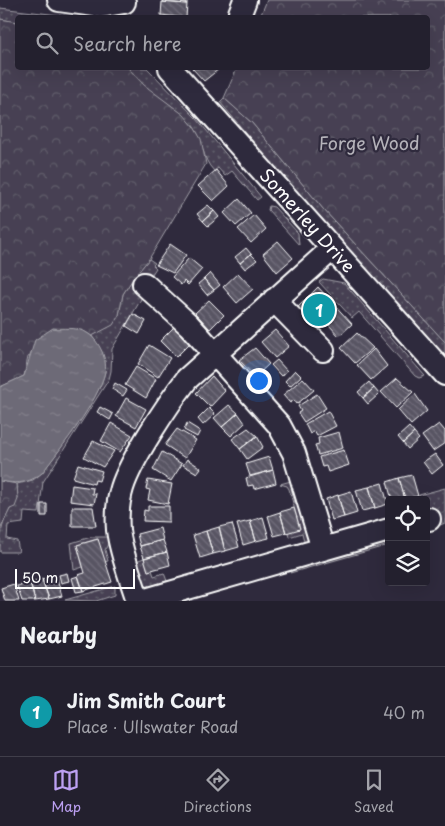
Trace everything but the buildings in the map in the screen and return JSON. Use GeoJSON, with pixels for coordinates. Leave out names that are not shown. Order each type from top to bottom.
{"type":"FeatureCollection","features":[{"type":"Feature","properties":{"kind":"street"},"geometry":{"type":"LineString","coordinates":[[59,0],[101,6],[128,6]]}},
{"type":"Feature","properties":{"kind":"street","name":"Somerley Drive"},"geometry":{"type":"LineString","coordinates":[[172,70],[445,374]]}},
{"type":"Feature","properties":{"kind":"street"},"geometry":{"type":"LineString","coordinates":[[332,249],[215,353],[177,392],[132,466],[121,490],[118,531],[140,601],[385,531]]}},
{"type":"Feature","properties":{"kind":"street"},"geometry":{"type":"LineString","coordinates":[[144,284],[176,312],[215,353],[272,415],[287,437],[294,453],[323,549]]}},
{"type":"Feature","properties":{"kind":"street"},"geometry":{"type":"LineString","coordinates":[[274,300],[323,350]]}},
{"type":"Feature","properties":{"kind":"green space","name":"Forge Wood"},"geometry":{"type":"Polygon","coordinates":[[[267,0],[445,0],[445,342],[324,210],[252,123],[224,98],[236,70],[430,70],[430,15],[261,15],[267,0]]]}},
{"type":"Feature","properties":{"kind":"green space"},"geometry":{"type":"Polygon","coordinates":[[[0,8],[58,15],[15,15],[15,22],[0,19],[0,8]]]}},
{"type":"Feature","properties":{"kind":"green space"},"geometry":{"type":"Polygon","coordinates":[[[0,19],[15,22],[15,70],[130,70],[144,85],[184,115],[194,127],[201,139],[206,164],[149,259],[123,294],[119,315],[113,325],[92,336],[82,330],[28,357],[24,376],[0,387],[0,19]]]}},
{"type":"Feature","properties":{"kind":"green space"},"geometry":{"type":"Polygon","coordinates":[[[130,70],[149,70],[197,119],[261,197],[257,200],[232,171],[225,176],[218,168],[214,171],[207,161],[200,138],[194,127],[176,109],[143,85],[130,70]]]}},
{"type":"Feature","properties":{"kind":"green space"},"geometry":{"type":"Polygon","coordinates":[[[224,98],[252,123],[324,210],[445,342],[445,357],[274,167],[220,102],[224,98]]]}},
{"type":"Feature","properties":{"kind":"green space"},"geometry":{"type":"Polygon","coordinates":[[[269,206],[274,207],[298,233],[299,245],[268,210],[269,206]]]}},
{"type":"Feature","properties":{"kind":"green space"},"geometry":{"type":"Polygon","coordinates":[[[149,259],[155,263],[153,265],[156,268],[140,301],[112,349],[109,379],[43,482],[39,513],[24,512],[23,523],[8,525],[7,539],[17,541],[19,552],[0,552],[3,524],[9,511],[18,499],[17,484],[33,480],[42,473],[88,409],[102,381],[105,361],[100,348],[92,336],[113,324],[119,315],[123,294],[149,259]]]}},
{"type":"Feature","properties":{"kind":"green space"},"geometry":{"type":"Polygon","coordinates":[[[323,279],[344,283],[425,376],[419,378],[415,376],[359,312],[352,318],[319,282],[323,279]]]}},
{"type":"Feature","properties":{"kind":"green space"},"geometry":{"type":"Polygon","coordinates":[[[0,481],[17,484],[18,499],[15,507],[10,509],[0,530],[0,481]]]}},
{"type":"Feature","properties":{"kind":"green space"},"geometry":{"type":"Polygon","coordinates":[[[291,481],[296,483],[291,488],[295,503],[300,504],[310,540],[305,545],[302,533],[289,537],[288,532],[300,528],[289,489],[287,486],[280,484],[291,481]]]}},
{"type":"Feature","properties":{"kind":"green space"},"geometry":{"type":"Polygon","coordinates":[[[445,488],[445,523],[430,529],[430,496],[419,495],[445,488]]]}},
{"type":"Feature","properties":{"kind":"green space"},"geometry":{"type":"Polygon","coordinates":[[[91,537],[108,537],[109,542],[105,550],[108,561],[104,562],[97,539],[77,545],[83,567],[74,570],[71,543],[91,537]]]}},
{"type":"Feature","properties":{"kind":"green space"},"geometry":{"type":"Polygon","coordinates":[[[385,542],[385,546],[290,573],[296,565],[385,542]]]}},
{"type":"Feature","properties":{"kind":"green space"},"geometry":{"type":"Polygon","coordinates":[[[144,558],[148,571],[152,570],[154,576],[164,573],[167,581],[144,588],[136,561],[144,558]]]}},
{"type":"Feature","properties":{"kind":"green space"},"geometry":{"type":"Polygon","coordinates":[[[115,586],[115,595],[96,601],[65,600],[115,586]]]}},
{"type":"Feature","properties":{"kind":"water"},"geometry":{"type":"Polygon","coordinates":[[[53,328],[80,330],[97,342],[105,360],[105,372],[101,384],[87,411],[42,473],[22,482],[0,481],[0,387],[24,376],[35,340],[53,328]]]}},
{"type":"Feature","properties":{"kind":"place","name":"Jim Smith Court"},"geometry":{"type":"Point","coordinates":[319,310]}}]}
